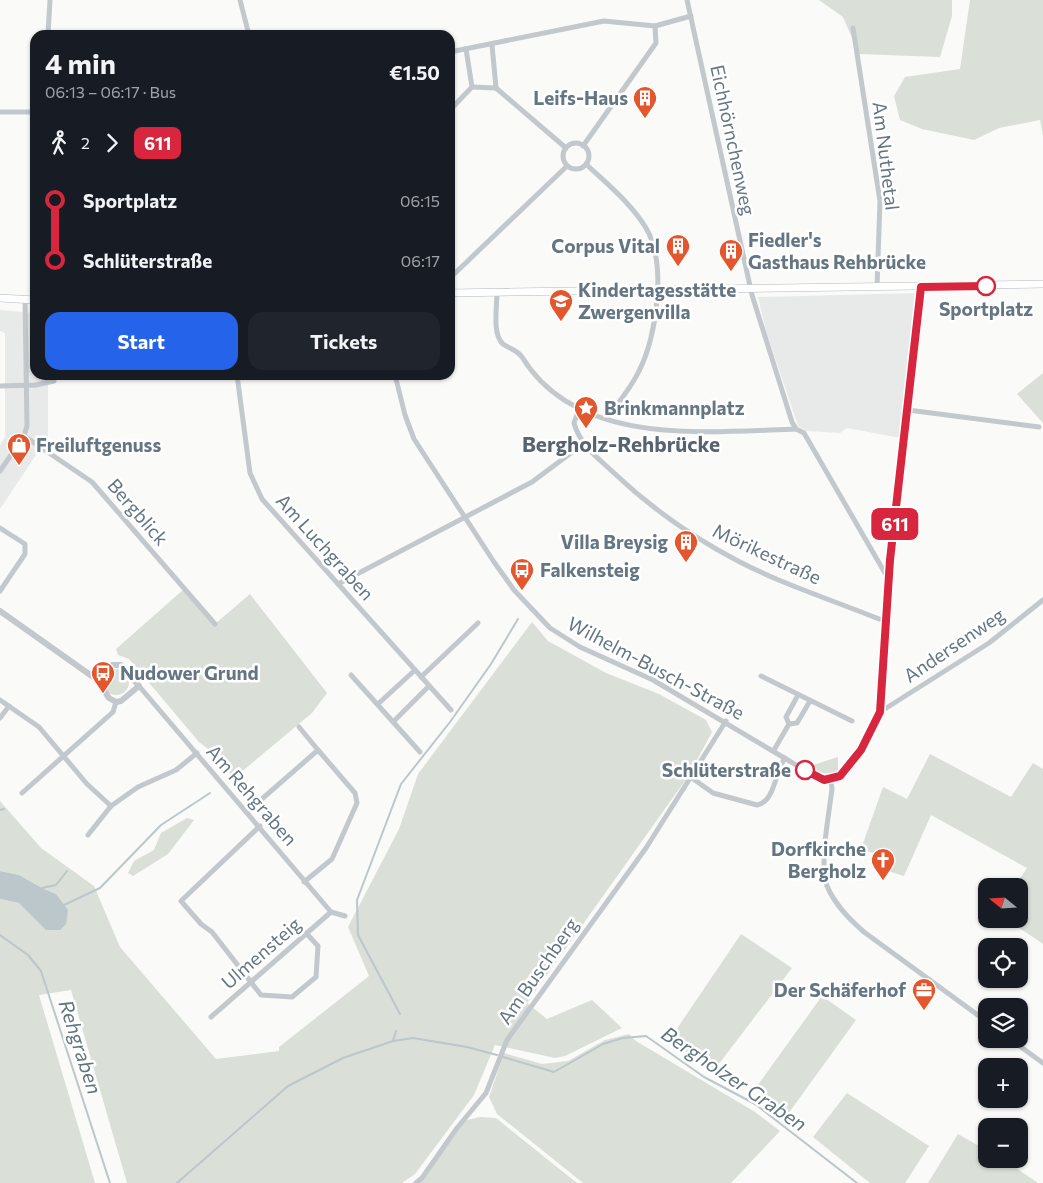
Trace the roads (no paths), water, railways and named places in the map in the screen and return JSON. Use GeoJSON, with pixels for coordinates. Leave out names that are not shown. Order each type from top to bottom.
{"type":"FeatureCollection","features":[{"type":"Feature","properties":{"kind":"main road"},"geometry":{"type":"LineString","coordinates":[[455,293],[1043,284]]}},
{"type":"Feature","properties":{"kind":"main road"},"geometry":{"type":"LineString","coordinates":[[0,298],[30,300]]}},
{"type":"Feature","properties":{"kind":"street"},"geometry":{"type":"LineString","coordinates":[[48,30],[50,0]]}},
{"type":"Feature","properties":{"kind":"street"},"geometry":{"type":"LineString","coordinates":[[240,0],[248,30]]}},
{"type":"Feature","properties":{"kind":"street","name":"Eichhörnchenweg"},"geometry":{"type":"LineString","coordinates":[[687,0],[751,289],[763,332],[796,428],[804,434],[889,581]]}},
{"type":"Feature","properties":{"kind":"street"},"geometry":{"type":"LineString","coordinates":[[455,51],[604,21],[655,26],[691,16]]}},
{"type":"Feature","properties":{"kind":"street"},"geometry":{"type":"LineString","coordinates":[[583,146],[656,43],[655,26]]}},
{"type":"Feature","properties":{"kind":"street","name":"Am Nuthetal"},"geometry":{"type":"LineString","coordinates":[[853,28],[880,201],[877,287]]}},
{"type":"Feature","properties":{"kind":"street"},"geometry":{"type":"LineString","coordinates":[[492,45],[496,88]]}},
{"type":"Feature","properties":{"kind":"street"},"geometry":{"type":"LineString","coordinates":[[466,49],[472,87]]}},
{"type":"Feature","properties":{"kind":"street"},"geometry":{"type":"LineString","coordinates":[[455,105],[472,87],[496,88],[566,148]]}},
{"type":"Feature","properties":{"kind":"street"},"geometry":{"type":"LineString","coordinates":[[0,112],[30,112]]}},
{"type":"Feature","properties":{"kind":"street"},"geometry":{"type":"LineString","coordinates":[[574,144],[583,146],[588,154],[586,164],[577,169],[567,166],[563,157],[566,148],[574,144]]}},
{"type":"Feature","properties":{"kind":"street"},"geometry":{"type":"LineString","coordinates":[[586,164],[626,201],[647,229],[658,269],[653,327],[640,370],[607,418]]}},
{"type":"Feature","properties":{"kind":"street"},"geometry":{"type":"LineString","coordinates":[[455,274],[567,166]]}},
{"type":"Feature","properties":{"kind":"street"},"geometry":{"type":"LineString","coordinates":[[921,287],[889,581],[880,712],[861,750],[840,776],[830,780],[832,789],[824,867],[827,885],[835,902],[864,932],[978,1015]]}},
{"type":"Feature","properties":{"kind":"street"},"geometry":{"type":"LineString","coordinates":[[497,292],[498,334],[503,344],[521,355],[526,366],[548,389],[561,400],[579,409],[651,429],[688,432],[796,428]]}},
{"type":"Feature","properties":{"kind":"street"},"geometry":{"type":"LineString","coordinates":[[0,471],[24,436],[27,426],[26,300]]}},
{"type":"Feature","properties":{"kind":"street","name":"Am Luchgraben"},"geometry":{"type":"LineString","coordinates":[[238,380],[250,473],[262,499],[451,710]]}},
{"type":"Feature","properties":{"kind":"street","name":"Wilhelm-Busch-Straße"},"geometry":{"type":"LineString","coordinates":[[396,380],[405,415],[414,439],[464,518],[514,590],[550,628],[580,647],[653,680],[726,721],[818,778],[830,780]]}},
{"type":"Feature","properties":{"kind":"street"},"geometry":{"type":"LineString","coordinates":[[0,386],[54,381]]}},
{"type":"Feature","properties":{"kind":"street","name":"Mörikestraße"},"geometry":{"type":"LineString","coordinates":[[579,409],[574,423],[583,444],[639,495],[693,536],[762,572],[879,619],[887,620]]}},
{"type":"Feature","properties":{"kind":"street"},"geometry":{"type":"LineString","coordinates":[[908,410],[1038,427]]}},
{"type":"Feature","properties":{"kind":"street","name":"Bergblick"},"geometry":{"type":"LineString","coordinates":[[24,436],[92,482],[215,624]]}},
{"type":"Feature","properties":{"kind":"street"},"geometry":{"type":"LineString","coordinates":[[338,584],[532,482],[583,444]]}},
{"type":"Feature","properties":{"kind":"street"},"geometry":{"type":"LineString","coordinates":[[0,528],[25,544],[25,554],[0,592]]}},
{"type":"Feature","properties":{"kind":"street","name":"Andersenweg"},"geometry":{"type":"LineString","coordinates":[[880,712],[989,644],[1043,600]]}},
{"type":"Feature","properties":{"kind":"street"},"geometry":{"type":"LineString","coordinates":[[0,611],[96,679],[109,698],[116,702],[121,701],[138,686]]}},
{"type":"Feature","properties":{"kind":"street"},"geometry":{"type":"LineString","coordinates":[[421,677],[478,624]]}},
{"type":"Feature","properties":{"kind":"street","name":"Am Rehgraben"},"geometry":{"type":"LineString","coordinates":[[96,679],[112,665],[121,665],[260,826],[304,882],[331,912]]}},
{"type":"Feature","properties":{"kind":"street"},"geometry":{"type":"LineString","coordinates":[[378,704],[415,670]]}},
{"type":"Feature","properties":{"kind":"street"},"geometry":{"type":"LineString","coordinates":[[352,675],[420,752]]}},
{"type":"Feature","properties":{"kind":"street"},"geometry":{"type":"LineString","coordinates":[[761,676],[852,721]]}},
{"type":"Feature","properties":{"kind":"street"},"geometry":{"type":"LineString","coordinates":[[394,721],[429,686]]}},
{"type":"Feature","properties":{"kind":"street"},"geometry":{"type":"LineString","coordinates":[[790,724],[786,717],[798,695]]}},
{"type":"Feature","properties":{"kind":"street"},"geometry":{"type":"LineString","coordinates":[[0,700],[39,726],[87,784],[111,806]]}},
{"type":"Feature","properties":{"kind":"street"},"geometry":{"type":"LineString","coordinates":[[790,724],[797,723],[810,701]]}},
{"type":"Feature","properties":{"kind":"street"},"geometry":{"type":"LineString","coordinates":[[22,792],[113,712],[116,702]]}},
{"type":"Feature","properties":{"kind":"street"},"geometry":{"type":"LineString","coordinates":[[0,718],[9,706]]}},
{"type":"Feature","properties":{"kind":"street","name":"Am Buschberg"},"geometry":{"type":"LineString","coordinates":[[416,1183],[422,1178],[457,1128],[486,1093],[507,1040],[646,848],[692,778],[726,721]]}},
{"type":"Feature","properties":{"kind":"street"},"geometry":{"type":"LineString","coordinates":[[774,750],[790,724]]}},
{"type":"Feature","properties":{"kind":"street"},"geometry":{"type":"LineString","coordinates":[[298,727],[356,793],[357,803],[332,859],[304,882]]}},
{"type":"Feature","properties":{"kind":"street"},"geometry":{"type":"LineString","coordinates":[[247,812],[318,750]]}},
{"type":"Feature","properties":{"kind":"street"},"geometry":{"type":"LineString","coordinates":[[88,835],[111,806],[138,787],[176,770],[197,753]]}},
{"type":"Feature","properties":{"kind":"street"},"geometry":{"type":"LineString","coordinates":[[692,778],[713,793],[757,805],[762,804],[769,797],[779,767],[785,758]]}},
{"type":"Feature","properties":{"kind":"street"},"geometry":{"type":"LineString","coordinates":[[260,826],[231,851],[226,860],[181,901],[201,924],[222,943],[250,983],[261,995],[292,997],[316,977],[318,946],[306,933]]}},
{"type":"Feature","properties":{"kind":"street"},"geometry":{"type":"LineString","coordinates":[[331,912],[346,916]]}},
{"type":"Feature","properties":{"kind":"street","name":"Ulmensteig"},"geometry":{"type":"LineString","coordinates":[[211,1017],[331,912]]}},
{"type":"Feature","properties":{"kind":"street"},"geometry":{"type":"LineString","coordinates":[[1022,1048],[1043,1063]]}},
{"type":"Feature","properties":{"kind":"waterway"},"geometry":{"type":"LineString","coordinates":[[400,1014],[358,935],[357,900],[401,784],[450,722],[491,664],[518,619]]}},
{"type":"Feature","properties":{"kind":"waterway"},"geometry":{"type":"LineString","coordinates":[[64,905],[100,888],[161,825],[210,793]]}},
{"type":"Feature","properties":{"kind":"waterway"},"geometry":{"type":"LineString","coordinates":[[0,810],[4,809]]}},
{"type":"Feature","properties":{"kind":"waterway"},"geometry":{"type":"LineString","coordinates":[[42,888],[56,885],[67,871]]}},
{"type":"Feature","properties":{"kind":"waterway","name":"Rehgraben"},"geometry":{"type":"LineString","coordinates":[[0,935],[28,955],[41,971],[110,1183]]}},
{"type":"Feature","properties":{"kind":"waterway"},"geometry":{"type":"LineString","coordinates":[[393,1041],[396,1031]]}},
{"type":"Feature","properties":{"kind":"waterway","name":"Bergholzer Graben"},"geometry":{"type":"LineString","coordinates":[[503,1057],[554,1072],[603,1044],[623,1038],[646,1036],[704,1077],[755,1104],[857,1183]]}},
{"type":"Feature","properties":{"kind":"waterway","name":"Bergholzer Graben"},"geometry":{"type":"LineString","coordinates":[[177,1183],[288,1086],[343,1058],[393,1041],[413,1038],[467,1047],[497,1055]]}},
{"type":"Feature","properties":{"kind":"place","name":"Leifs-Haus"},"geometry":{"type":"Point","coordinates":[645,119]}},
{"type":"Feature","properties":{"kind":"place","name":"Corpus Vital"},"geometry":{"type":"Point","coordinates":[678,267]}},
{"type":"Feature","properties":{"kind":"place","name":"Fiedler's Gasthaus Rehbrücke"},"geometry":{"type":"Point","coordinates":[731,272]}},
{"type":"Feature","properties":{"kind":"place","name":"Sportplatz"},"geometry":{"type":"Point","coordinates":[986,286]}},
{"type":"Feature","properties":{"kind":"place","name":"Kindertagesstätte Zwergenvilla"},"geometry":{"type":"Point","coordinates":[561,322]}},
{"type":"Feature","properties":{"kind":"place","name":"Brinkmannplatz"},"geometry":{"type":"Point","coordinates":[586,429]}},
{"type":"Feature","properties":{"kind":"place","name":"Freiluftgenuss"},"geometry":{"type":"Point","coordinates":[19,466]}},
{"type":"Feature","properties":{"kind":"place","name":"Villa Breysig"},"geometry":{"type":"Point","coordinates":[686,563]}},
{"type":"Feature","properties":{"kind":"place","name":"Falkensteig"},"geometry":{"type":"Point","coordinates":[522,591]}},
{"type":"Feature","properties":{"kind":"place","name":"Nudower Grund"},"geometry":{"type":"Point","coordinates":[103,694]}},
{"type":"Feature","properties":{"kind":"place","name":"Schlüterstraße"},"geometry":{"type":"Point","coordinates":[805,770]}},
{"type":"Feature","properties":{"kind":"place","name":"Dorfkirche Bergholz"},"geometry":{"type":"Point","coordinates":[883,881]}},
{"type":"Feature","properties":{"kind":"place","name":"Der Schäferhof"},"geometry":{"type":"Point","coordinates":[924,1011]}},
{"type":"Feature","properties":{"kind":"district","name":"Bergholz-Rehbrücke"},"geometry":{"type":"Point","coordinates":[621,445]}}]}
